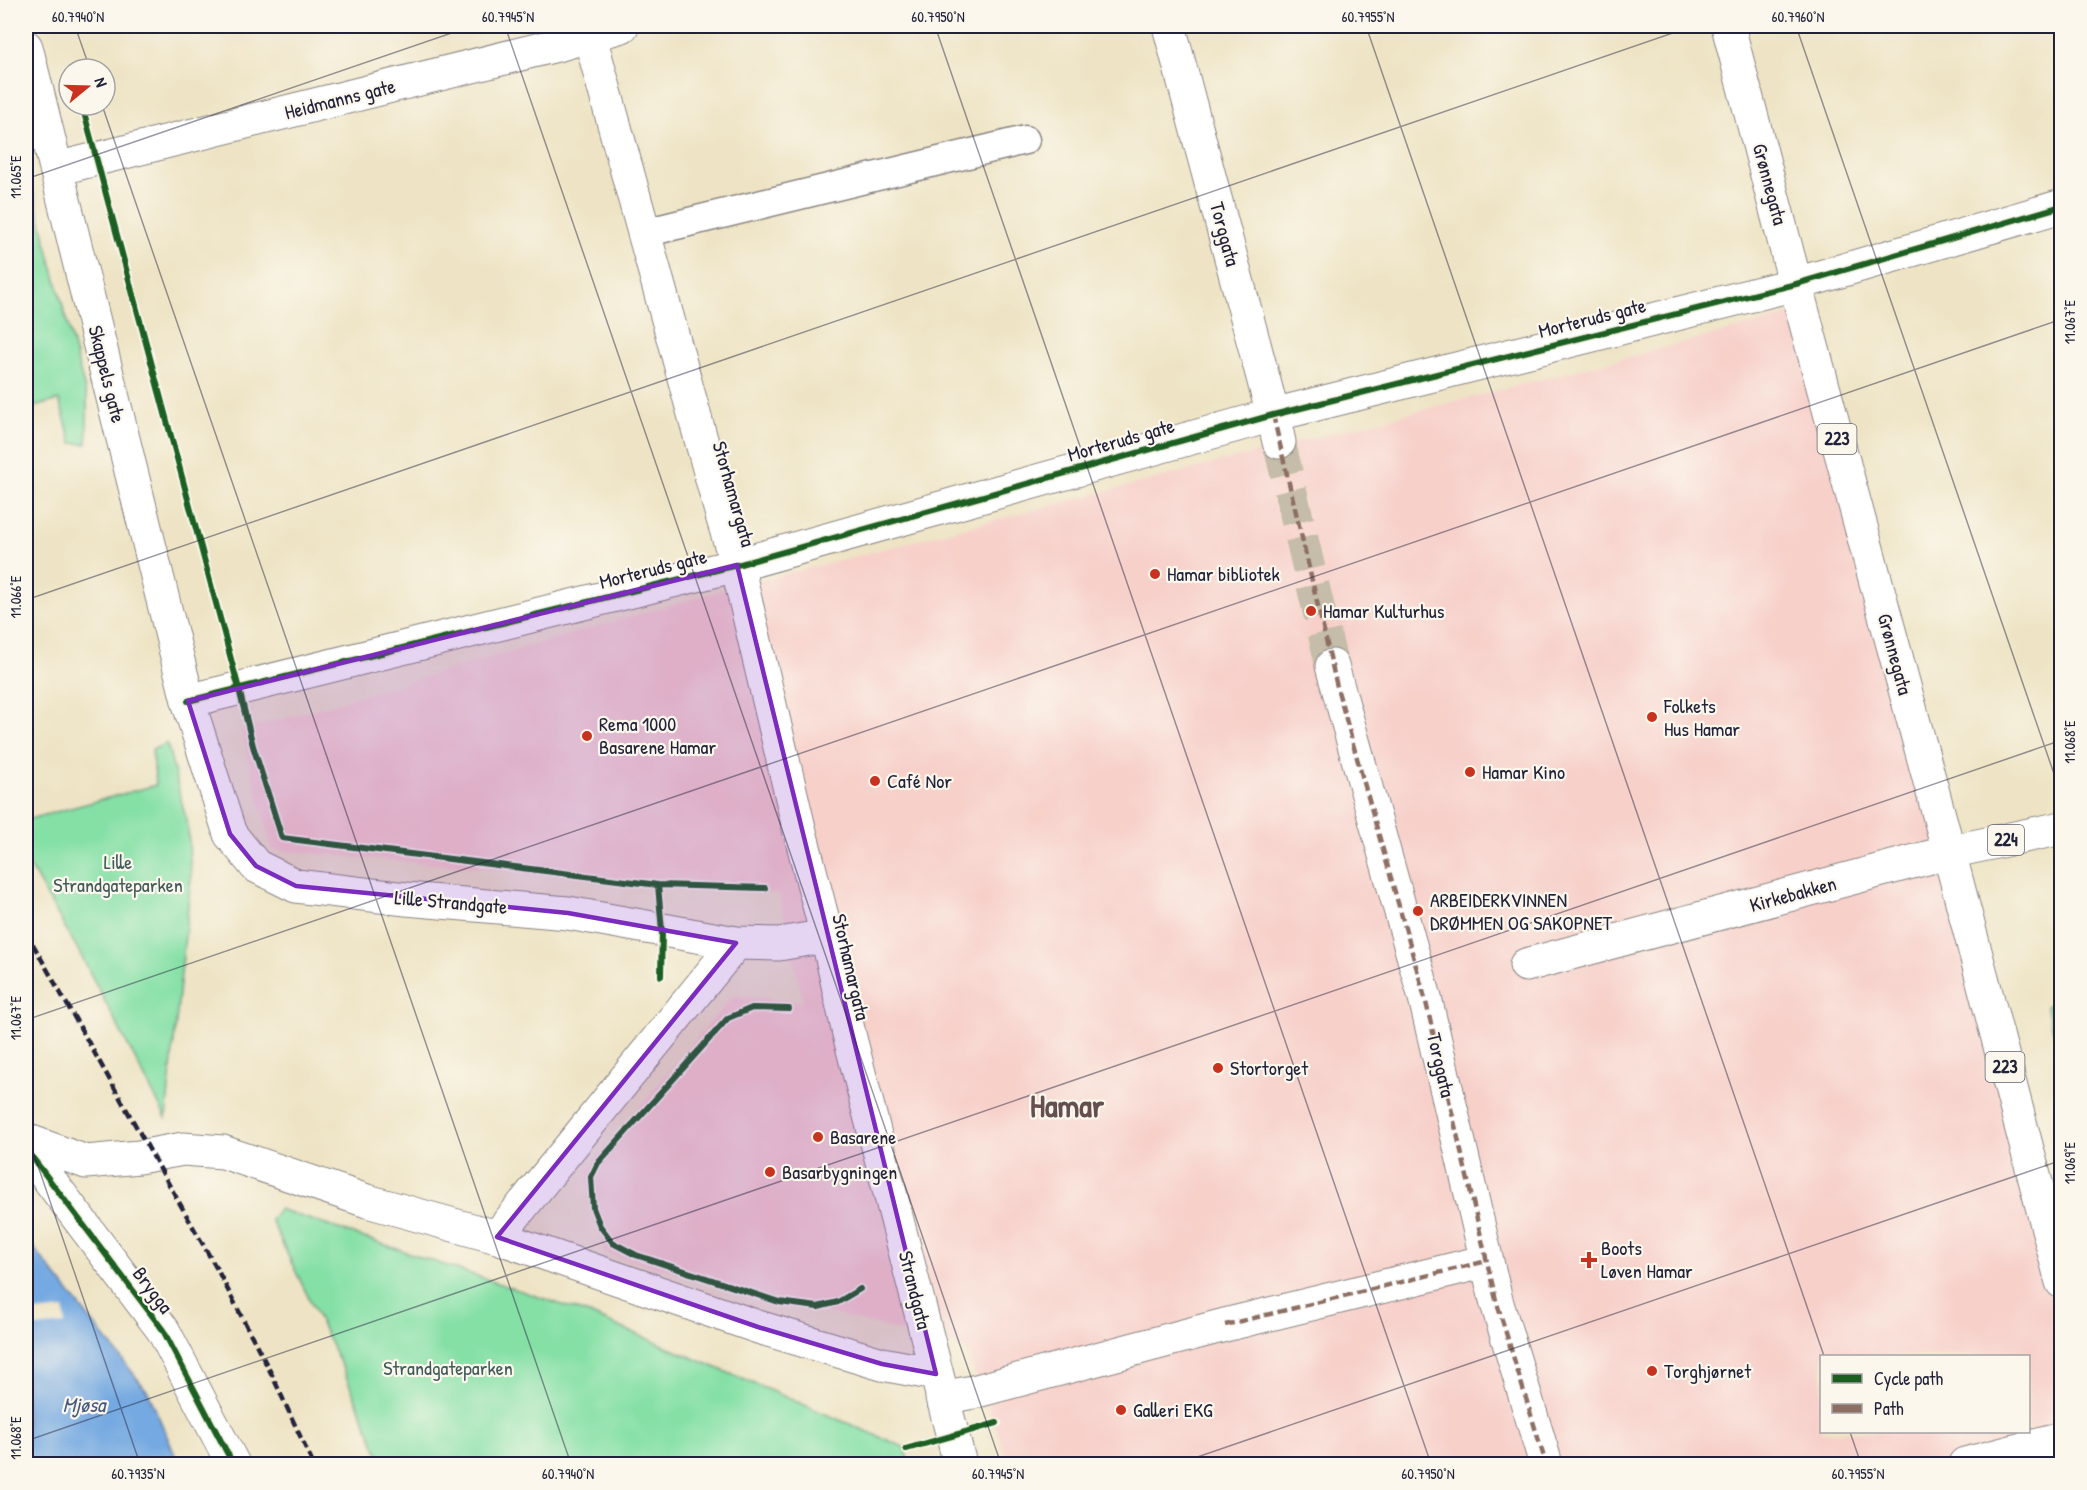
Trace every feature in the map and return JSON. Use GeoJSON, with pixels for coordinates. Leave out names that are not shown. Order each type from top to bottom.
{"type":"FeatureCollection","features":[{"type":"Feature","properties":{"kind":"street","name":"Heidmanns gate"},"geometry":{"type":"LineString","coordinates":[[56,169],[589,31],[622,26]]}},
{"type":"Feature","properties":{"kind":"street","name":"Torggata"},"geometry":{"type":"LineString","coordinates":[[1169,26],[1276,429]]}},
{"type":"Feature","properties":{"kind":"street","name":"Grønnegata"},"geometry":{"type":"LineString","coordinates":[[1728,26],[1949,852],[2061,1282]]}},
{"type":"Feature","properties":{"kind":"street","name":"Storhamargata"},"geometry":{"type":"LineString","coordinates":[[589,31],[737,565],[870,1116]]}},
{"type":"Feature","properties":{"kind":"street","name":"Skappels gate"},"geometry":{"type":"LineString","coordinates":[[26,47],[188,701]]}},
{"type":"Feature","properties":{"kind":"street","name":"Morteruds gate"},"geometry":{"type":"LineString","coordinates":[[188,701],[1276,429],[1796,284],[2061,206]]}},
{"type":"Feature","properties":{"kind":"street","name":"Torggata"},"geometry":{"type":"LineString","coordinates":[[1332,666],[1425,998],[1496,1300],[1546,1464]]}},
{"type":"Feature","properties":{"kind":"street","name":"Lille Strandgate"},"geometry":{"type":"LineString","coordinates":[[188,701],[230,834],[256,866],[296,886],[568,913],[736,943],[779,944],[827,936]]}},
{"type":"Feature","properties":{"kind":"street","name":"Kirkebakken"},"geometry":{"type":"LineString","coordinates":[[1526,965],[1949,852],[2061,828]]}},
{"type":"Feature","properties":{"kind":"street"},"geometry":{"type":"LineString","coordinates":[[496,1237],[736,943]]}},
{"type":"Feature","properties":{"kind":"street","name":"Strandgata"},"geometry":{"type":"LineString","coordinates":[[870,1116],[960,1464]]}},
{"type":"Feature","properties":{"kind":"street"},"geometry":{"type":"LineString","coordinates":[[26,1140],[86,1162],[139,1157],[183,1149],[223,1152],[367,1201],[496,1237],[758,1327],[882,1364],[939,1386],[973,1392],[1225,1325],[1487,1261]]}},
{"type":"Feature","properties":{"kind":"street","name":"Brygga"},"geometry":{"type":"LineString","coordinates":[[26,1149],[163,1330],[233,1464]]}},
{"type":"Feature","properties":{"kind":"street"},"geometry":{"type":"LineString","coordinates":[[1965,1464],[2061,1438]]}},
{"type":"Feature","properties":{"kind":"lane"},"geometry":{"type":"LineString","coordinates":[[644,233],[1025,140]]}},
{"type":"Feature","properties":{"kind":"highlighted area"},"geometry":{"type":"Polygon","coordinates":[[[737,565],[936,1374],[882,1364],[758,1327],[497,1237],[736,943],[568,913],[296,886],[256,866],[230,834],[188,701],[737,565]]]}},
{"type":"Feature","properties":{"kind":"shaded area"},"geometry":{"type":"Polygon","coordinates":[[[1813,309],[2061,1275],[2061,1464],[1008,1464],[965,1349],[604,1253],[586,1172],[733,995],[803,1002],[779,894],[272,850],[241,731],[708,594],[1813,309]]]}},
{"type":"Feature","properties":{"kind":"green space"},"geometry":{"type":"Polygon","coordinates":[[[26,165],[87,398],[87,444],[72,443],[59,400],[26,409],[26,165]]]}},
{"type":"Feature","properties":{"kind":"green space","name":"Lille Strandgateparken"},"geometry":{"type":"Polygon","coordinates":[[[167,743],[188,827],[191,878],[166,1118],[76,946],[26,860],[26,820],[156,785],[152,750],[167,743]]]}},
{"type":"Feature","properties":{"kind":"green space"},"geometry":{"type":"Polygon","coordinates":[[[2061,976],[2062,1054],[2060,1054],[2046,1006],[2059,1001],[2053,978],[2061,976]]]}},
{"type":"Feature","properties":{"kind":"green space","name":"Strandgateparken"},"geometry":{"type":"Polygon","coordinates":[[[279,1209],[589,1314],[904,1447],[909,1464],[383,1464],[343,1369],[271,1220],[279,1209]]]}},
{"type":"Feature","properties":{"kind":"water","name":"Mjøsa"},"geometry":{"type":"Polygon","coordinates":[[[26,1238],[148,1392],[179,1464],[26,1464],[26,1238]]]}},
{"type":"Feature","properties":{"kind":"pier"},"geometry":{"type":"Polygon","coordinates":[[[64,1309],[65,1324],[26,1328],[26,1313],[64,1309]]]}},
{"type":"Feature","properties":{"kind":"tunnel"},"geometry":{"type":"LineString","coordinates":[[1279,442],[1332,666]]}},
{"type":"Feature","properties":{"kind":"railway"},"geometry":{"type":"LineString","coordinates":[[26,932],[218,1271],[272,1375],[313,1464]]}},
{"type":"Feature","properties":{"kind":"marked path"},"geometry":{"type":"LineString","coordinates":[[1273,415],[1338,691],[1425,998],[1496,1300],[1546,1464]]}},
{"type":"Feature","properties":{"kind":"marked path"},"geometry":{"type":"LineString","coordinates":[[1225,1325],[1487,1261]]}},
{"type":"Feature","properties":{"kind":"cycle path"},"geometry":{"type":"LineString","coordinates":[[85,117],[253,746],[282,838],[658,885],[765,888]]}},
{"type":"Feature","properties":{"kind":"cycle path"},"geometry":{"type":"LineString","coordinates":[[188,701],[737,565],[1273,415],[1796,284],[2062,206]]}},
{"type":"Feature","properties":{"kind":"cycle path"},"geometry":{"type":"LineString","coordinates":[[658,885],[662,931],[661,976]]}},
{"type":"Feature","properties":{"kind":"cycle path"},"geometry":{"type":"LineString","coordinates":[[789,1009],[752,1008],[728,1018],[598,1163],[591,1177],[593,1208],[600,1226],[613,1243],[636,1255],[779,1302],[818,1307],[838,1302],[860,1289]]}},
{"type":"Feature","properties":{"kind":"cycle path"},"geometry":{"type":"LineString","coordinates":[[26,1149],[163,1330],[233,1464]]}},
{"type":"Feature","properties":{"kind":"cycle path"},"geometry":{"type":"LineString","coordinates":[[906,1449],[997,1423]]}},
{"type":"Feature","properties":{"kind":"place","name":"Hamar bibliotek"},"geometry":{"type":"Point","coordinates":[1155,574]}},
{"type":"Feature","properties":{"kind":"place","name":"Hamar Kulturhus"},"geometry":{"type":"Point","coordinates":[1311,611]}},
{"type":"Feature","properties":{"kind":"place","name":"Folkets Hus Hamar"},"geometry":{"type":"Point","coordinates":[1652,717]}},
{"type":"Feature","properties":{"kind":"place","name":"Rema 1000 Basarene Hamar"},"geometry":{"type":"Point","coordinates":[587,736]}},
{"type":"Feature","properties":{"kind":"place","name":"Hamar Kino"},"geometry":{"type":"Point","coordinates":[1470,772]}},
{"type":"Feature","properties":{"kind":"place","name":"Café Nor"},"geometry":{"type":"Point","coordinates":[875,781]}},
{"type":"Feature","properties":{"kind":"place","name":"ARBEIDERKVINNEN DRØMMEN OG SAKOPNET"},"geometry":{"type":"Point","coordinates":[1418,911]}},
{"type":"Feature","properties":{"kind":"place","name":"Stortorget"},"geometry":{"type":"Point","coordinates":[1218,1068]}},
{"type":"Feature","properties":{"kind":"place","name":"Basarene"},"geometry":{"type":"Point","coordinates":[818,1137]}},
{"type":"Feature","properties":{"kind":"place","name":"Basarbygningen"},"geometry":{"type":"Point","coordinates":[770,1172]}},
{"type":"Feature","properties":{"kind":"place","name":"Boots Løven Hamar"},"geometry":{"type":"Point","coordinates":[1589,1260]}},
{"type":"Feature","properties":{"kind":"place","name":"Torghjørnet"},"geometry":{"type":"Point","coordinates":[1652,1371]}},
{"type":"Feature","properties":{"kind":"place","name":"Galleri EKG"},"geometry":{"type":"Point","coordinates":[1121,1410]}},
{"type":"Feature","properties":{"kind":"district","name":"Hamar"},"geometry":{"type":"Point","coordinates":[1067,1106]}}]}
